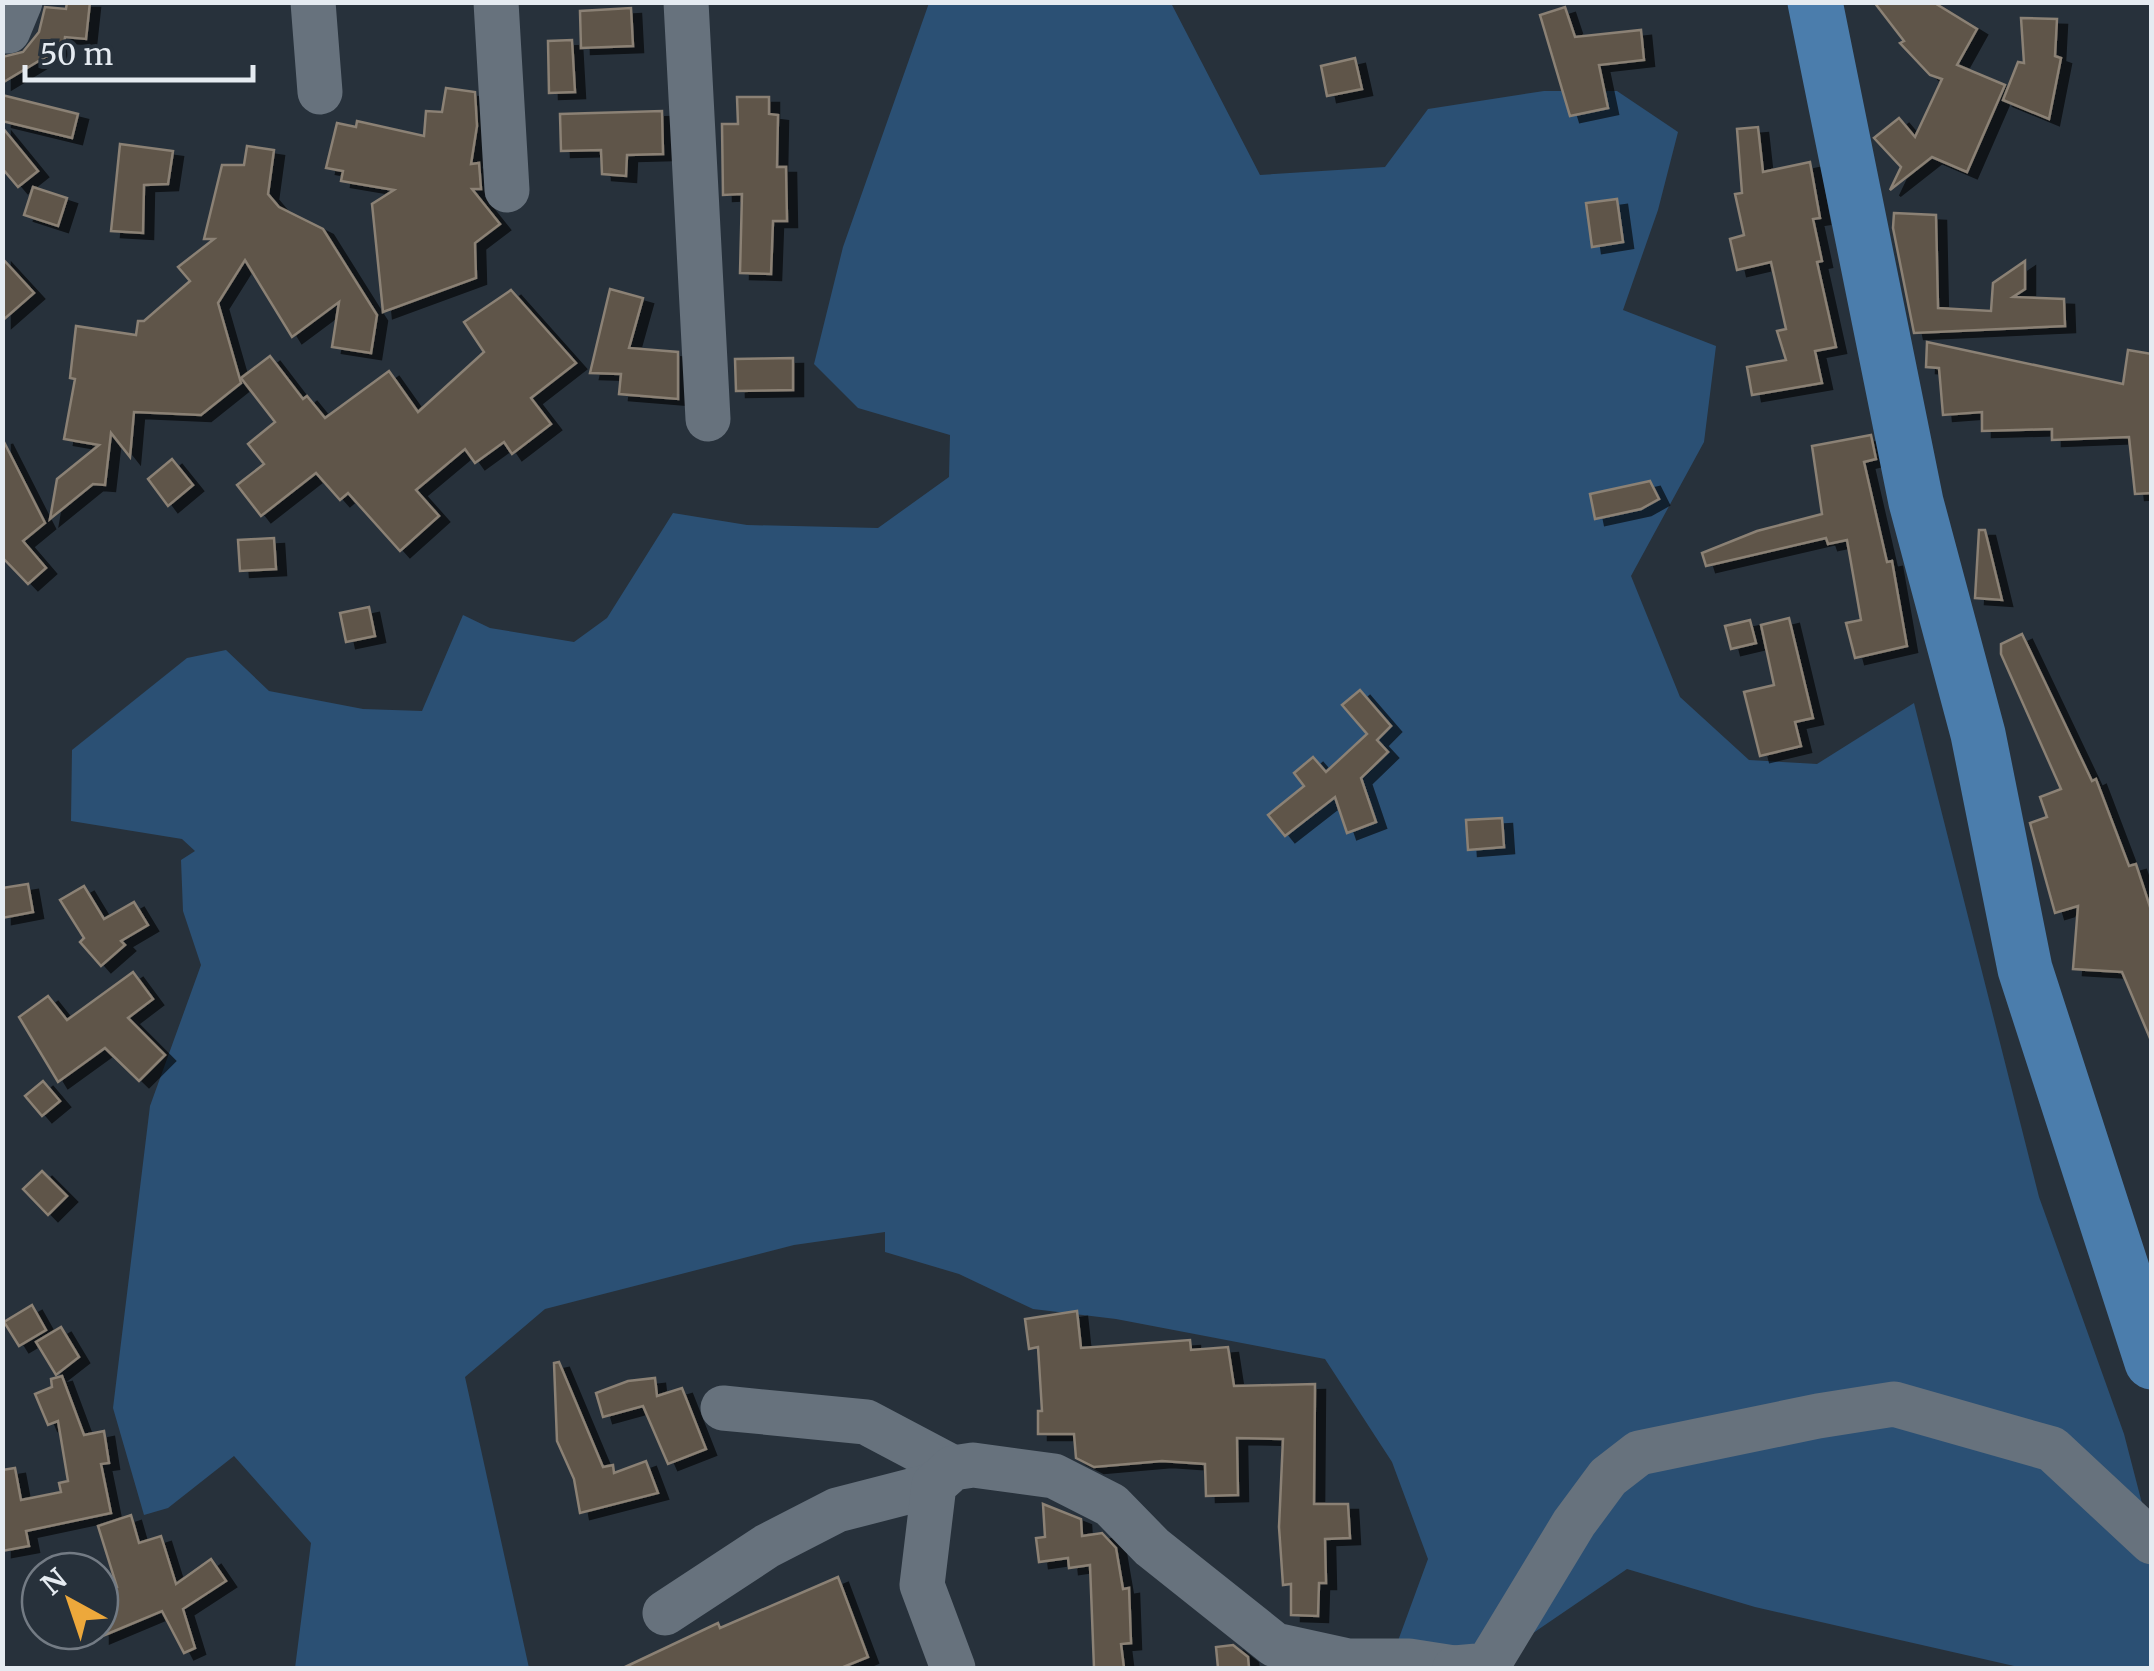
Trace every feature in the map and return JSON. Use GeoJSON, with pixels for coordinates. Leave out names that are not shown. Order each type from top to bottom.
{"type":"FeatureCollection","features":[{"type":"Feature","properties":{"kind":"main road"},"geometry":{"type":"LineString","coordinates":[[1815,2],[1916,502],[1978,734],[2025,969],[2152,1362]]}},
{"type":"Feature","properties":{"kind":"street"},"geometry":{"type":"LineString","coordinates":[[2,32],[8,31],[20,2]]}},
{"type":"Feature","properties":{"kind":"street"},"geometry":{"type":"LineString","coordinates":[[313,2],[320,92]]}},
{"type":"Feature","properties":{"kind":"street"},"geometry":{"type":"LineString","coordinates":[[496,2],[507,190]]}},
{"type":"Feature","properties":{"kind":"street"},"geometry":{"type":"LineString","coordinates":[[686,2],[708,419]]}},
{"type":"Feature","properties":{"kind":"street"},"geometry":{"type":"LineString","coordinates":[[665,1613],[767,1546],[837,1510],[973,1464],[1054,1476],[1111,1505],[1152,1547],[1274,1644],[1348,1661],[1409,1661],[1455,1668],[1488,1665],[1574,1523],[1608,1477],[1639,1453],[1894,1404],[2052,1448],[2152,1544]]}},
{"type":"Feature","properties":{"kind":"street"},"geometry":{"type":"LineString","coordinates":[[723,1408],[866,1422],[944,1476]]}},
{"type":"Feature","properties":{"kind":"street"},"geometry":{"type":"LineString","coordinates":[[944,1476],[922,1585],[953,1668]]}},
{"type":"Feature","properties":{"kind":"shaded area"},"geometry":{"type":"Polygon","coordinates":[[[929,3],[1171,3],[1260,175],[1385,167],[1428,109],[1544,91],[1617,91],[1678,132],[1658,210],[1623,310],[1716,346],[1704,442],[1631,576],[1680,697],[1749,760],[1817,764],[1914,703],[2039,1197],[2124,1434],[2151,1538],[2151,1668],[2023,1668],[1755,1607],[1627,1569],[1482,1668],[1388,1668],[1428,1559],[1392,1462],[1325,1359],[1116,1319],[1033,1309],[959,1274],[885,1252],[885,1232],[794,1245],[545,1309],[465,1377],[529,1668],[295,1668],[311,1543],[234,1456],[168,1508],[144,1515],[113,1408],[150,1106],[201,965],[183,911],[181,860],[195,851],[182,839],[71,821],[72,750],[187,658],[226,650],[269,691],[363,709],[422,711],[463,615],[490,628],[574,642],[607,618],[673,513],[747,525],[878,528],[949,477],[950,435],[858,408],[814,364],[843,247],[929,3]]]}},
{"type":"Feature","properties":{"kind":"building"},"geometry":{"type":"Polygon","coordinates":[[[67,2],[90,2],[86,39],[65,37],[62,57],[47,56],[2,83],[2,57],[23,52],[39,32],[45,7],[66,9],[67,2]]]}},
{"type":"Feature","properties":{"kind":"building"},"geometry":{"type":"Polygon","coordinates":[[[1874,2],[1933,2],[1977,29],[1957,65],[2005,85],[1967,172],[1932,157],[1890,190],[1901,167],[1874,138],[1899,118],[1915,137],[1942,79],[1930,75],[1900,43],[1904,41],[1874,2]]]}},
{"type":"Feature","properties":{"kind":"building"},"geometry":{"type":"Polygon","coordinates":[[[1565,7],[1575,37],[1641,30],[1644,60],[1599,65],[1608,108],[1570,116],[1540,15],[1565,7]]]}},
{"type":"Feature","properties":{"kind":"building"},"geometry":{"type":"Polygon","coordinates":[[[631,8],[633,46],[581,48],[580,11],[631,8]]]}},
{"type":"Feature","properties":{"kind":"building"},"geometry":{"type":"Polygon","coordinates":[[[2021,18],[2057,19],[2055,56],[2061,58],[2049,119],[2003,100],[2018,62],[2024,63],[2021,18]]]}},
{"type":"Feature","properties":{"kind":"building"},"geometry":{"type":"Polygon","coordinates":[[[572,40],[575,92],[549,93],[548,41],[572,40]]]}},
{"type":"Feature","properties":{"kind":"building"},"geometry":{"type":"Polygon","coordinates":[[[1355,58],[1362,89],[1327,96],[1321,66],[1355,58]]]}},
{"type":"Feature","properties":{"kind":"building"},"geometry":{"type":"Polygon","coordinates":[[[446,88],[475,92],[477,126],[471,164],[479,163],[481,189],[472,189],[500,224],[475,243],[476,278],[383,312],[372,204],[394,190],[341,181],[343,171],[326,168],[337,123],[356,127],[357,121],[424,136],[426,111],[442,112],[446,88]]]}},
{"type":"Feature","properties":{"kind":"building"},"geometry":{"type":"Polygon","coordinates":[[[2,95],[78,114],[72,138],[2,121],[2,95]]]}},
{"type":"Feature","properties":{"kind":"building"},"geometry":{"type":"Polygon","coordinates":[[[737,97],[769,97],[769,114],[778,115],[777,167],[786,167],[787,221],[773,221],[771,274],[740,273],[742,194],[723,195],[722,124],[738,124],[737,97]]]}},
{"type":"Feature","properties":{"kind":"building"},"geometry":{"type":"Polygon","coordinates":[[[662,111],[663,154],[627,155],[626,176],[602,174],[601,150],[561,151],[560,114],[662,111]]]}},
{"type":"Feature","properties":{"kind":"building"},"geometry":{"type":"Polygon","coordinates":[[[2,127],[38,171],[18,187],[2,168],[2,127]]]}},
{"type":"Feature","properties":{"kind":"building"},"geometry":{"type":"Polygon","coordinates":[[[1758,127],[1763,172],[1810,162],[1820,218],[1813,219],[1822,261],[1817,262],[1836,347],[1815,351],[1822,383],[1752,395],[1747,367],[1786,360],[1777,331],[1786,329],[1771,262],[1737,270],[1730,239],[1744,235],[1735,194],[1742,193],[1737,129],[1758,127]]]}},
{"type":"Feature","properties":{"kind":"building"},"geometry":{"type":"Polygon","coordinates":[[[120,144],[173,151],[168,184],[144,185],[143,233],[111,231],[120,144]]]}},
{"type":"Feature","properties":{"kind":"building"},"geometry":{"type":"Polygon","coordinates":[[[247,146],[274,150],[268,194],[279,207],[323,229],[377,315],[371,353],[332,347],[339,302],[292,337],[245,260],[218,303],[241,383],[201,415],[134,412],[130,457],[111,433],[105,485],[93,484],[50,519],[57,479],[99,445],[64,439],[75,379],[70,378],[76,326],[136,335],[138,321],[144,321],[190,281],[178,267],[214,239],[204,239],[222,165],[244,165],[247,146]]]}},
{"type":"Feature","properties":{"kind":"building"},"geometry":{"type":"Polygon","coordinates":[[[33,187],[67,198],[58,226],[24,215],[33,187]]]}},
{"type":"Feature","properties":{"kind":"building"},"geometry":{"type":"Polygon","coordinates":[[[1617,199],[1623,242],[1592,247],[1586,203],[1617,199]]]}},
{"type":"Feature","properties":{"kind":"building"},"geometry":{"type":"Polygon","coordinates":[[[1894,213],[1936,215],[1938,308],[1991,311],[1993,283],[2025,261],[2025,289],[2013,297],[2064,299],[2065,326],[1914,333],[1893,228],[1894,213]]]}},
{"type":"Feature","properties":{"kind":"building"},"geometry":{"type":"Polygon","coordinates":[[[2,258],[34,293],[2,321],[2,258]]]}},
{"type":"Feature","properties":{"kind":"building"},"geometry":{"type":"Polygon","coordinates":[[[610,289],[643,298],[629,348],[678,352],[678,399],[619,394],[621,374],[590,373],[610,289]]]}},
{"type":"Feature","properties":{"kind":"building"},"geometry":{"type":"Polygon","coordinates":[[[511,290],[576,363],[531,398],[551,424],[512,454],[504,442],[475,463],[465,449],[416,490],[439,516],[400,551],[348,493],[340,500],[316,473],[261,516],[237,485],[264,464],[248,444],[275,422],[241,378],[270,356],[303,399],[307,396],[325,418],[389,371],[418,412],[484,352],[464,322],[511,290]]]}},
{"type":"Feature","properties":{"kind":"building"},"geometry":{"type":"Polygon","coordinates":[[[1927,342],[2123,384],[2128,350],[2152,354],[2152,493],[2135,494],[2129,437],[2052,440],[2052,429],[1982,431],[1982,412],[1943,415],[1939,368],[1926,367],[1927,342]]]}},
{"type":"Feature","properties":{"kind":"building"},"geometry":{"type":"Polygon","coordinates":[[[793,358],[793,390],[736,391],[735,359],[793,358]]]}},
{"type":"Feature","properties":{"kind":"building"},"geometry":{"type":"Polygon","coordinates":[[[1871,435],[1876,459],[1864,462],[1887,562],[1892,561],[1907,646],[1855,658],[1846,623],[1861,620],[1847,540],[1828,544],[1826,538],[1706,566],[1702,553],[1757,531],[1822,514],[1812,446],[1871,435]]]}},
{"type":"Feature","properties":{"kind":"building"},"geometry":{"type":"Polygon","coordinates":[[[2,438],[45,523],[23,541],[46,568],[28,584],[2,557],[2,438]]]}},
{"type":"Feature","properties":{"kind":"building"},"geometry":{"type":"Polygon","coordinates":[[[172,459],[193,485],[168,506],[148,479],[172,459]]]}},
{"type":"Feature","properties":{"kind":"building"},"geometry":{"type":"Polygon","coordinates":[[[1650,481],[1659,499],[1641,509],[1595,519],[1590,494],[1650,481]]]}},
{"type":"Feature","properties":{"kind":"building"},"geometry":{"type":"Polygon","coordinates":[[[1979,530],[1985,530],[2002,600],[1975,598],[1979,530]]]}},
{"type":"Feature","properties":{"kind":"building"},"geometry":{"type":"Polygon","coordinates":[[[274,538],[276,569],[240,571],[238,540],[274,538]]]}},
{"type":"Feature","properties":{"kind":"building"},"geometry":{"type":"Polygon","coordinates":[[[369,607],[375,636],[346,642],[340,613],[369,607]]]}},
{"type":"Feature","properties":{"kind":"building"},"geometry":{"type":"Polygon","coordinates":[[[1789,618],[1813,718],[1795,722],[1801,746],[1760,756],[1744,692],[1774,685],[1761,625],[1789,618]]]}},
{"type":"Feature","properties":{"kind":"building"},"geometry":{"type":"Polygon","coordinates":[[[1750,620],[1756,643],[1731,649],[1725,626],[1750,620]]]}},
{"type":"Feature","properties":{"kind":"building"},"geometry":{"type":"Polygon","coordinates":[[[2022,634],[2092,781],[2096,779],[2129,866],[2136,864],[2152,913],[2152,1043],[2122,972],[2073,969],[2078,906],[2055,913],[2030,823],[2047,817],[2040,797],[2061,789],[2001,654],[2001,644],[2022,634]]]}},
{"type":"Feature","properties":{"kind":"building"},"geometry":{"type":"Polygon","coordinates":[[[1360,690],[1391,726],[1377,740],[1388,752],[1361,778],[1376,822],[1347,833],[1335,797],[1285,836],[1268,815],[1304,786],[1294,773],[1313,757],[1326,772],[1367,734],[1342,705],[1360,690]]]}},
{"type":"Feature","properties":{"kind":"building"},"geometry":{"type":"Polygon","coordinates":[[[1502,818],[1504,847],[1468,850],[1466,820],[1502,818]]]}},
{"type":"Feature","properties":{"kind":"building"},"geometry":{"type":"Polygon","coordinates":[[[28,884],[33,912],[2,918],[2,888],[28,884]]]}},
{"type":"Feature","properties":{"kind":"building"},"geometry":{"type":"Polygon","coordinates":[[[84,886],[104,919],[134,902],[148,925],[121,941],[125,945],[101,966],[80,942],[84,938],[60,900],[84,886]]]}},
{"type":"Feature","properties":{"kind":"building"},"geometry":{"type":"Polygon","coordinates":[[[133,972],[153,999],[128,1018],[165,1055],[139,1081],[105,1048],[58,1082],[19,1017],[48,996],[67,1020],[133,972]]]}},
{"type":"Feature","properties":{"kind":"building"},"geometry":{"type":"Polygon","coordinates":[[[43,1081],[60,1101],[42,1116],[25,1096],[43,1081]]]}},
{"type":"Feature","properties":{"kind":"building"},"geometry":{"type":"Polygon","coordinates":[[[42,1171],[67,1196],[48,1215],[23,1189],[42,1171]]]}},
{"type":"Feature","properties":{"kind":"building"},"geometry":{"type":"Polygon","coordinates":[[[32,1305],[46,1330],[19,1346],[4,1322],[32,1305]]]}},
{"type":"Feature","properties":{"kind":"building"},"geometry":{"type":"Polygon","coordinates":[[[1077,1311],[1081,1348],[1190,1340],[1191,1350],[1228,1347],[1234,1386],[1315,1384],[1314,1504],[1348,1504],[1350,1538],[1325,1539],[1326,1583],[1319,1583],[1318,1616],[1291,1615],[1291,1584],[1283,1585],[1279,1527],[1283,1439],[1237,1438],[1238,1495],[1206,1496],[1205,1464],[1162,1461],[1094,1467],[1076,1458],[1074,1434],[1038,1434],[1038,1411],[1042,1411],[1038,1347],[1029,1349],[1025,1319],[1077,1311]]]}},
{"type":"Feature","properties":{"kind":"building"},"geometry":{"type":"Polygon","coordinates":[[[61,1327],[79,1357],[56,1375],[36,1342],[61,1327]]]}},
{"type":"Feature","properties":{"kind":"building"},"geometry":{"type":"Polygon","coordinates":[[[559,1362],[603,1467],[613,1465],[614,1473],[646,1461],[658,1493],[580,1513],[574,1479],[557,1441],[554,1363],[559,1362]]]}},
{"type":"Feature","properties":{"kind":"building"},"geometry":{"type":"Polygon","coordinates":[[[62,1376],[84,1435],[104,1431],[109,1463],[101,1464],[111,1513],[26,1531],[29,1546],[2,1551],[2,1470],[15,1468],[21,1500],[61,1492],[59,1483],[68,1481],[58,1421],[48,1425],[35,1394],[52,1387],[51,1379],[62,1376]]]}},
{"type":"Feature","properties":{"kind":"building"},"geometry":{"type":"Polygon","coordinates":[[[655,1378],[657,1396],[682,1388],[706,1449],[668,1464],[643,1406],[603,1417],[596,1393],[628,1381],[655,1378]]]}},
{"type":"Feature","properties":{"kind":"building"},"geometry":{"type":"Polygon","coordinates":[[[1043,1504],[1081,1519],[1082,1536],[1102,1533],[1116,1548],[1123,1589],[1129,1588],[1131,1643],[1121,1644],[1124,1668],[1094,1668],[1090,1565],[1069,1568],[1068,1558],[1039,1562],[1036,1538],[1045,1537],[1043,1504]]]}},
{"type":"Feature","properties":{"kind":"building"},"geometry":{"type":"Polygon","coordinates":[[[131,1515],[139,1543],[161,1536],[176,1584],[211,1559],[226,1581],[183,1609],[195,1648],[184,1653],[162,1611],[120,1629],[120,1551],[106,1551],[98,1526],[131,1515]]]}},
{"type":"Feature","properties":{"kind":"building"},"geometry":{"type":"Polygon","coordinates":[[[838,1577],[868,1657],[841,1668],[623,1668],[718,1623],[720,1628],[838,1577]]]}},
{"type":"Feature","properties":{"kind":"building"},"geometry":{"type":"Polygon","coordinates":[[[1233,1645],[1248,1657],[1249,1668],[1218,1668],[1216,1647],[1233,1645]]]}}]}
